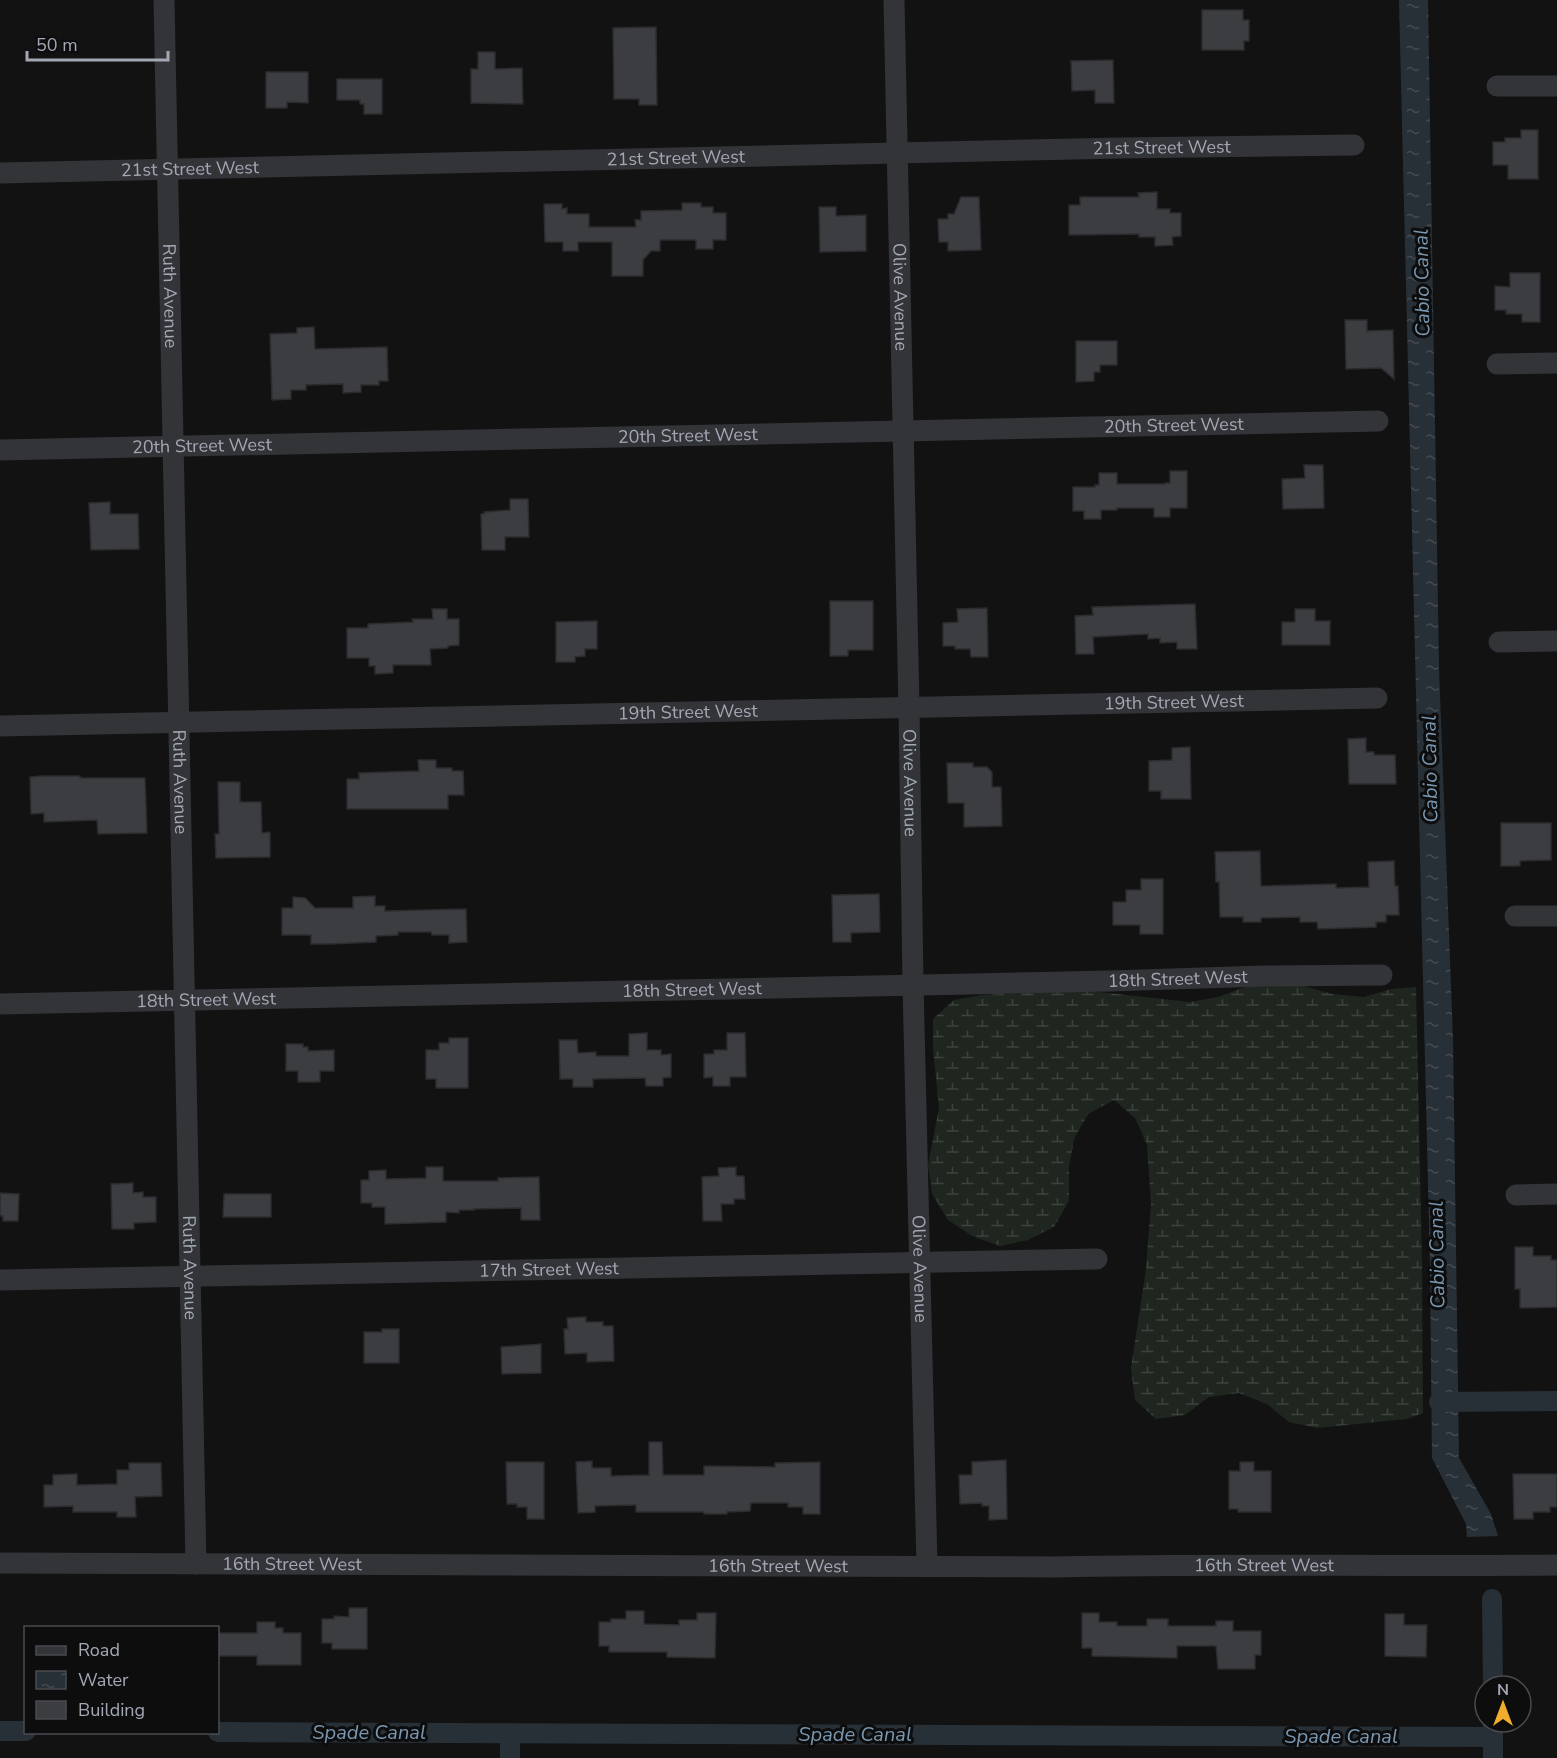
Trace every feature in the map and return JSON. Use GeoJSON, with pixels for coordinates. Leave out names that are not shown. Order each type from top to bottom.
{"type":"FeatureCollection","features":[{"type":"Feature","properties":{"kind":"street","name":"Ruth Avenue"},"geometry":{"type":"LineString","coordinates":[[164,0],[196,1564]]}},
{"type":"Feature","properties":{"kind":"street","name":"Olive Avenue"},"geometry":{"type":"LineString","coordinates":[[894,0],[927,1566]]}},
{"type":"Feature","properties":{"kind":"street"},"geometry":{"type":"LineString","coordinates":[[1497,86],[1557,86]]}},
{"type":"Feature","properties":{"kind":"street","name":"21st Street West"},"geometry":{"type":"LineString","coordinates":[[0,173],[1120,148],[1354,145]]}},
{"type":"Feature","properties":{"kind":"street"},"geometry":{"type":"LineString","coordinates":[[1497,364],[1557,363]]}},
{"type":"Feature","properties":{"kind":"street","name":"20th Street West"},"geometry":{"type":"LineString","coordinates":[[0,450],[1378,421]]}},
{"type":"Feature","properties":{"kind":"street"},"geometry":{"type":"LineString","coordinates":[[1499,642],[1557,641]]}},
{"type":"Feature","properties":{"kind":"street","name":"19th Street West"},"geometry":{"type":"LineString","coordinates":[[0,726],[1377,698]]}},
{"type":"Feature","properties":{"kind":"street"},"geometry":{"type":"LineString","coordinates":[[1515,916],[1557,916]]}},
{"type":"Feature","properties":{"kind":"street","name":"18th Street West"},"geometry":{"type":"LineString","coordinates":[[0,1004],[1382,975]]}},
{"type":"Feature","properties":{"kind":"street"},"geometry":{"type":"LineString","coordinates":[[1516,1194],[1557,1194]]}},
{"type":"Feature","properties":{"kind":"street","name":"17th Street West"},"geometry":{"type":"LineString","coordinates":[[0,1280],[1097,1258]]}},
{"type":"Feature","properties":{"kind":"street","name":"16th Street West"},"geometry":{"type":"LineString","coordinates":[[0,1563],[927,1566],[1557,1565]]}},
{"type":"Feature","properties":{"kind":"green space"},"geometry":{"type":"Polygon","coordinates":[[[1275,984],[1304,986],[1332,994],[1364,997],[1391,989],[1416,987],[1423,1413],[1407,1419],[1317,1428],[1289,1422],[1267,1404],[1239,1393],[1209,1397],[1185,1415],[1156,1419],[1135,1400],[1131,1368],[1146,1269],[1151,1204],[1147,1145],[1135,1118],[1114,1100],[1088,1114],[1074,1139],[1069,1167],[1069,1201],[1054,1227],[1028,1240],[1000,1246],[972,1236],[948,1220],[932,1194],[928,1165],[939,1108],[933,1048],[933,1019],[954,1000],[982,995],[1070,991],[1190,1002],[1218,997],[1245,987],[1275,984]]]}},
{"type":"Feature","properties":{"kind":"water"},"geometry":{"type":"Polygon","coordinates":[[[1399,0],[1428,0],[1439,668],[1453,1040],[1459,1458],[1491,1514],[1498,1536],[1467,1537],[1466,1524],[1432,1458],[1430,1265],[1399,0]]]}},
{"type":"Feature","properties":{"kind":"building"},"geometry":{"type":"Polygon","coordinates":[[[1202,10],[1243,10],[1243,20],[1249,20],[1249,41],[1244,41],[1244,50],[1202,50],[1202,10]]]}},
{"type":"Feature","properties":{"kind":"building"},"geometry":{"type":"Polygon","coordinates":[[[656,27],[657,105],[639,105],[639,99],[614,99],[613,28],[656,27]]]}},
{"type":"Feature","properties":{"kind":"building"},"geometry":{"type":"Polygon","coordinates":[[[478,52],[495,52],[495,69],[522,68],[523,104],[471,103],[471,69],[478,69],[478,52]]]}},
{"type":"Feature","properties":{"kind":"building"},"geometry":{"type":"Polygon","coordinates":[[[1113,60],[1114,103],[1095,103],[1095,90],[1072,91],[1071,61],[1113,60]]]}},
{"type":"Feature","properties":{"kind":"building"},"geometry":{"type":"Polygon","coordinates":[[[266,72],[308,72],[308,103],[287,102],[287,108],[266,108],[266,72]]]}},
{"type":"Feature","properties":{"kind":"building"},"geometry":{"type":"Polygon","coordinates":[[[337,79],[382,79],[382,114],[364,114],[364,104],[360,104],[360,100],[337,100],[337,79]]]}},
{"type":"Feature","properties":{"kind":"building"},"geometry":{"type":"Polygon","coordinates":[[[1521,130],[1538,130],[1538,179],[1508,179],[1508,165],[1493,165],[1493,142],[1505,142],[1505,138],[1521,138],[1521,130]]]}},
{"type":"Feature","properties":{"kind":"building"},"geometry":{"type":"Polygon","coordinates":[[[1157,192],[1157,209],[1170,209],[1170,213],[1181,213],[1181,236],[1172,237],[1173,245],[1155,246],[1155,237],[1139,237],[1139,234],[1069,235],[1069,205],[1080,205],[1080,197],[1139,197],[1138,193],[1157,192]]]}},
{"type":"Feature","properties":{"kind":"building"},"geometry":{"type":"Polygon","coordinates":[[[961,197],[979,197],[981,250],[948,251],[948,242],[939,242],[938,219],[948,219],[948,214],[954,214],[961,197]]]}},
{"type":"Feature","properties":{"kind":"building"},"geometry":{"type":"Polygon","coordinates":[[[682,203],[701,203],[701,207],[713,207],[713,213],[726,213],[726,240],[713,240],[713,249],[696,249],[696,240],[660,240],[660,251],[651,251],[643,260],[643,276],[612,276],[612,242],[578,242],[578,251],[563,251],[563,242],[545,242],[544,204],[562,204],[562,209],[567,208],[567,214],[589,214],[589,227],[636,227],[635,220],[641,220],[641,211],[682,210],[682,203]]]}},
{"type":"Feature","properties":{"kind":"building"},"geometry":{"type":"Polygon","coordinates":[[[819,207],[836,207],[836,216],[866,215],[866,251],[820,252],[819,207]]]}},
{"type":"Feature","properties":{"kind":"building"},"geometry":{"type":"Polygon","coordinates":[[[1510,273],[1540,273],[1540,322],[1522,322],[1522,314],[1506,314],[1506,310],[1495,310],[1495,286],[1510,287],[1510,273]]]}},
{"type":"Feature","properties":{"kind":"building"},"geometry":{"type":"Polygon","coordinates":[[[1345,320],[1367,320],[1367,331],[1393,330],[1394,379],[1381,368],[1346,369],[1345,320]]]}},
{"type":"Feature","properties":{"kind":"building"},"geometry":{"type":"Polygon","coordinates":[[[314,327],[315,349],[387,347],[388,381],[379,381],[379,385],[361,385],[361,392],[343,393],[343,384],[306,385],[306,390],[291,390],[291,399],[272,400],[270,334],[297,333],[297,328],[314,327]]]}},
{"type":"Feature","properties":{"kind":"building"},"geometry":{"type":"Polygon","coordinates":[[[1076,341],[1117,341],[1117,365],[1100,365],[1100,372],[1094,372],[1094,381],[1076,382],[1076,341]]]}},
{"type":"Feature","properties":{"kind":"building"},"geometry":{"type":"Polygon","coordinates":[[[1304,465],[1323,465],[1324,508],[1283,509],[1282,479],[1305,478],[1304,465]]]}},
{"type":"Feature","properties":{"kind":"building"},"geometry":{"type":"Polygon","coordinates":[[[1170,471],[1187,471],[1187,508],[1170,508],[1170,517],[1154,517],[1154,508],[1101,510],[1101,519],[1084,519],[1084,511],[1073,511],[1073,487],[1099,485],[1099,473],[1117,473],[1117,484],[1165,484],[1170,483],[1170,471]]]}},
{"type":"Feature","properties":{"kind":"building"},"geometry":{"type":"Polygon","coordinates":[[[510,499],[528,499],[529,537],[505,537],[505,550],[482,550],[481,514],[510,510],[510,499]]]}},
{"type":"Feature","properties":{"kind":"building"},"geometry":{"type":"Polygon","coordinates":[[[110,502],[110,514],[138,514],[139,549],[91,550],[89,503],[110,502]]]}},
{"type":"Feature","properties":{"kind":"building"},"geometry":{"type":"Polygon","coordinates":[[[830,601],[873,601],[873,650],[848,650],[848,656],[830,656],[830,601]]]}},
{"type":"Feature","properties":{"kind":"building"},"geometry":{"type":"Polygon","coordinates":[[[1195,604],[1197,649],[1177,649],[1177,642],[1160,643],[1160,638],[1148,639],[1148,634],[1093,637],[1094,654],[1076,654],[1075,616],[1093,615],[1092,607],[1195,604]]]}},
{"type":"Feature","properties":{"kind":"building"},"geometry":{"type":"Polygon","coordinates":[[[987,608],[988,657],[971,657],[970,649],[943,646],[943,623],[958,622],[957,609],[987,608]]]}},
{"type":"Feature","properties":{"kind":"building"},"geometry":{"type":"Polygon","coordinates":[[[432,609],[447,609],[447,619],[459,619],[459,645],[430,649],[431,665],[393,665],[393,673],[375,674],[375,666],[369,666],[369,658],[347,658],[347,628],[368,628],[368,624],[413,622],[412,619],[433,619],[432,609]]]}},
{"type":"Feature","properties":{"kind":"building"},"geometry":{"type":"Polygon","coordinates":[[[1295,609],[1315,609],[1315,621],[1330,621],[1330,645],[1282,645],[1282,622],[1295,622],[1295,609]]]}},
{"type":"Feature","properties":{"kind":"building"},"geometry":{"type":"Polygon","coordinates":[[[597,621],[597,649],[585,649],[585,656],[575,657],[575,662],[556,662],[556,622],[597,621]]]}},
{"type":"Feature","properties":{"kind":"building"},"geometry":{"type":"Polygon","coordinates":[[[1366,738],[1366,752],[1374,752],[1374,755],[1395,755],[1396,784],[1349,784],[1348,739],[1366,738]]]}},
{"type":"Feature","properties":{"kind":"building"},"geometry":{"type":"Polygon","coordinates":[[[1190,747],[1191,799],[1161,799],[1161,791],[1149,791],[1149,761],[1172,760],[1172,748],[1190,747]]]}},
{"type":"Feature","properties":{"kind":"building"},"geometry":{"type":"Polygon","coordinates":[[[418,760],[436,760],[436,768],[463,771],[464,795],[448,795],[448,809],[347,809],[347,779],[359,779],[359,773],[419,771],[418,760]]]}},
{"type":"Feature","properties":{"kind":"building"},"geometry":{"type":"Polygon","coordinates":[[[947,763],[973,763],[973,767],[987,767],[992,772],[992,787],[1001,787],[1002,826],[964,827],[964,803],[948,803],[947,763]]]}},
{"type":"Feature","properties":{"kind":"building"},"geometry":{"type":"Polygon","coordinates":[[[30,777],[145,778],[147,833],[98,834],[97,820],[44,822],[44,813],[31,814],[30,777]]]}},
{"type":"Feature","properties":{"kind":"building"},"geometry":{"type":"Polygon","coordinates":[[[218,782],[240,782],[240,802],[261,802],[262,833],[270,832],[270,857],[216,858],[215,834],[219,834],[218,782]]]}},
{"type":"Feature","properties":{"kind":"building"},"geometry":{"type":"Polygon","coordinates":[[[1501,823],[1551,823],[1551,860],[1520,861],[1520,866],[1501,866],[1501,823]]]}},
{"type":"Feature","properties":{"kind":"building"},"geometry":{"type":"Polygon","coordinates":[[[1260,851],[1261,886],[1336,884],[1336,888],[1369,887],[1368,862],[1394,861],[1399,915],[1386,915],[1386,922],[1376,922],[1376,927],[1318,929],[1317,922],[1300,922],[1300,917],[1261,918],[1261,922],[1243,922],[1243,917],[1220,917],[1215,852],[1260,851]]]}},
{"type":"Feature","properties":{"kind":"building"},"geometry":{"type":"Polygon","coordinates":[[[1141,879],[1163,879],[1163,934],[1140,934],[1140,925],[1113,925],[1113,902],[1126,902],[1126,890],[1141,890],[1141,879]]]}},
{"type":"Feature","properties":{"kind":"building"},"geometry":{"type":"Polygon","coordinates":[[[879,894],[880,932],[851,933],[851,942],[833,942],[832,895],[879,894]]]}},
{"type":"Feature","properties":{"kind":"building"},"geometry":{"type":"Polygon","coordinates":[[[375,896],[375,906],[385,906],[385,911],[466,909],[467,942],[449,943],[449,935],[432,935],[431,932],[398,932],[398,935],[376,936],[376,942],[329,944],[311,944],[311,935],[282,935],[282,908],[293,908],[293,897],[305,898],[315,908],[353,908],[353,897],[375,896]]]}},
{"type":"Feature","properties":{"kind":"building"},"geometry":{"type":"Polygon","coordinates":[[[647,1033],[647,1050],[661,1050],[661,1055],[671,1054],[671,1077],[663,1078],[663,1086],[646,1086],[645,1078],[593,1079],[593,1087],[573,1087],[573,1079],[560,1079],[559,1040],[577,1040],[578,1053],[596,1052],[596,1056],[629,1056],[629,1034],[647,1033]]]}},
{"type":"Feature","properties":{"kind":"building"},"geometry":{"type":"Polygon","coordinates":[[[727,1033],[745,1033],[746,1077],[730,1077],[730,1086],[713,1086],[713,1077],[704,1078],[704,1054],[714,1054],[714,1050],[727,1050],[727,1033]]]}},
{"type":"Feature","properties":{"kind":"building"},"geometry":{"type":"Polygon","coordinates":[[[449,1038],[468,1038],[468,1088],[436,1088],[436,1079],[426,1079],[426,1050],[439,1050],[439,1043],[449,1043],[449,1038]]]}},
{"type":"Feature","properties":{"kind":"building"},"geometry":{"type":"Polygon","coordinates":[[[286,1044],[303,1044],[303,1047],[308,1047],[308,1051],[334,1050],[334,1071],[320,1071],[320,1082],[298,1082],[298,1071],[286,1071],[286,1044]]]}},
{"type":"Feature","properties":{"kind":"building"},"geometry":{"type":"Polygon","coordinates":[[[426,1167],[443,1167],[443,1181],[498,1181],[498,1178],[539,1177],[540,1220],[521,1220],[521,1208],[474,1209],[459,1210],[459,1213],[446,1212],[446,1222],[385,1224],[385,1207],[372,1207],[372,1203],[361,1203],[361,1180],[369,1180],[369,1171],[386,1170],[386,1179],[426,1178],[426,1167]]]}},
{"type":"Feature","properties":{"kind":"building"},"geometry":{"type":"Polygon","coordinates":[[[736,1167],[736,1176],[744,1176],[745,1199],[734,1199],[734,1204],[721,1204],[722,1221],[703,1221],[702,1177],[719,1176],[718,1168],[736,1167]]]}},
{"type":"Feature","properties":{"kind":"building"},"geometry":{"type":"Polygon","coordinates":[[[133,1183],[133,1193],[143,1192],[143,1197],[156,1197],[156,1222],[134,1223],[134,1229],[112,1229],[111,1184],[133,1183]]]}},
{"type":"Feature","properties":{"kind":"building"},"geometry":{"type":"Polygon","coordinates":[[[0,1193],[19,1194],[18,1221],[3,1221],[3,1216],[0,1216],[0,1193]]]}},
{"type":"Feature","properties":{"kind":"building"},"geometry":{"type":"Polygon","coordinates":[[[224,1194],[271,1194],[271,1217],[223,1217],[224,1194]]]}},
{"type":"Feature","properties":{"kind":"building"},"geometry":{"type":"Polygon","coordinates":[[[1515,1247],[1533,1247],[1533,1256],[1551,1256],[1551,1260],[1557,1260],[1557,1307],[1520,1308],[1520,1289],[1515,1289],[1515,1247]]]}},
{"type":"Feature","properties":{"kind":"building"},"geometry":{"type":"Polygon","coordinates":[[[586,1317],[586,1322],[603,1322],[603,1326],[613,1326],[614,1361],[587,1362],[587,1353],[565,1354],[564,1329],[568,1329],[567,1318],[586,1317]]]}},
{"type":"Feature","properties":{"kind":"building"},"geometry":{"type":"Polygon","coordinates":[[[382,1329],[399,1329],[399,1363],[364,1363],[364,1332],[382,1332],[382,1329]]]}},
{"type":"Feature","properties":{"kind":"building"},"geometry":{"type":"Polygon","coordinates":[[[541,1344],[541,1373],[502,1374],[501,1347],[541,1344]]]}},
{"type":"Feature","properties":{"kind":"building"},"geometry":{"type":"Polygon","coordinates":[[[649,1442],[662,1442],[663,1475],[704,1475],[704,1466],[775,1467],[775,1463],[820,1462],[820,1514],[803,1514],[803,1507],[788,1507],[788,1503],[751,1503],[750,1511],[727,1512],[727,1514],[636,1512],[636,1505],[595,1506],[595,1512],[578,1513],[576,1462],[592,1461],[592,1468],[611,1468],[611,1476],[649,1475],[649,1442]]]}},
{"type":"Feature","properties":{"kind":"building"},"geometry":{"type":"Polygon","coordinates":[[[1006,1460],[1007,1519],[989,1520],[989,1506],[982,1506],[982,1503],[960,1504],[959,1475],[972,1475],[972,1462],[1006,1460]]]}},
{"type":"Feature","properties":{"kind":"building"},"geometry":{"type":"Polygon","coordinates":[[[506,1462],[544,1462],[544,1519],[527,1519],[527,1507],[507,1504],[506,1462]]]}},
{"type":"Feature","properties":{"kind":"building"},"geometry":{"type":"Polygon","coordinates":[[[1240,1462],[1254,1462],[1254,1471],[1271,1471],[1271,1512],[1238,1512],[1238,1509],[1229,1509],[1229,1471],[1240,1471],[1240,1462]]]}},
{"type":"Feature","properties":{"kind":"building"},"geometry":{"type":"Polygon","coordinates":[[[129,1463],[161,1463],[162,1496],[135,1497],[136,1517],[117,1517],[117,1512],[73,1512],[73,1506],[44,1507],[44,1485],[53,1485],[53,1475],[77,1474],[77,1485],[117,1484],[117,1470],[129,1470],[129,1463]]]}},
{"type":"Feature","properties":{"kind":"building"},"geometry":{"type":"Polygon","coordinates":[[[1513,1474],[1557,1474],[1557,1507],[1550,1507],[1550,1512],[1533,1512],[1533,1519],[1514,1519],[1513,1474]]]}},
{"type":"Feature","properties":{"kind":"building"},"geometry":{"type":"Polygon","coordinates":[[[349,1608],[367,1608],[367,1649],[332,1649],[332,1643],[322,1643],[322,1619],[334,1619],[334,1616],[349,1617],[349,1608]]]}},
{"type":"Feature","properties":{"kind":"building"},"geometry":{"type":"Polygon","coordinates":[[[626,1611],[644,1611],[644,1624],[679,1625],[679,1620],[697,1620],[697,1613],[716,1613],[715,1658],[667,1657],[667,1652],[609,1652],[609,1646],[599,1646],[599,1622],[626,1619],[626,1611]]]}},
{"type":"Feature","properties":{"kind":"building"},"geometry":{"type":"Polygon","coordinates":[[[1082,1613],[1099,1613],[1099,1622],[1117,1622],[1117,1626],[1147,1626],[1147,1619],[1168,1619],[1168,1626],[1216,1626],[1216,1621],[1233,1621],[1233,1631],[1261,1631],[1261,1655],[1255,1655],[1255,1669],[1218,1669],[1216,1646],[1177,1646],[1177,1658],[1092,1656],[1092,1648],[1082,1648],[1082,1613]]]}},
{"type":"Feature","properties":{"kind":"building"},"geometry":{"type":"Polygon","coordinates":[[[1385,1614],[1404,1614],[1404,1625],[1427,1625],[1426,1657],[1385,1656],[1385,1614]]]}},
{"type":"Feature","properties":{"kind":"building"},"geometry":{"type":"Polygon","coordinates":[[[257,1622],[275,1622],[275,1628],[283,1628],[283,1633],[301,1633],[301,1665],[257,1665],[257,1656],[219,1656],[219,1633],[257,1633],[257,1622]]]}},
{"type":"Feature","properties":{"kind":"waterway"},"geometry":{"type":"LineString","coordinates":[[1439,1402],[1557,1401]]}},
{"type":"Feature","properties":{"kind":"waterway","name":"Cabio Canal"},"geometry":{"type":"LineString","coordinates":[[1492,1599],[1493,1674]]}},
{"type":"Feature","properties":{"kind":"waterway","name":"Spade Canal"},"geometry":{"type":"LineString","coordinates":[[0,1731],[24,1731]]}},
{"type":"Feature","properties":{"kind":"waterway","name":"Spade Canal"},"geometry":{"type":"LineString","coordinates":[[219,1732],[1493,1737]]}},
{"type":"Feature","properties":{"kind":"waterway"},"geometry":{"type":"LineString","coordinates":[[510,1733],[510,1758]]}},
{"type":"Feature","properties":{"kind":"waterway","name":"Cabio Canal"},"geometry":{"type":"LineString","coordinates":[[1493,1734],[1493,1758]]}}]}
